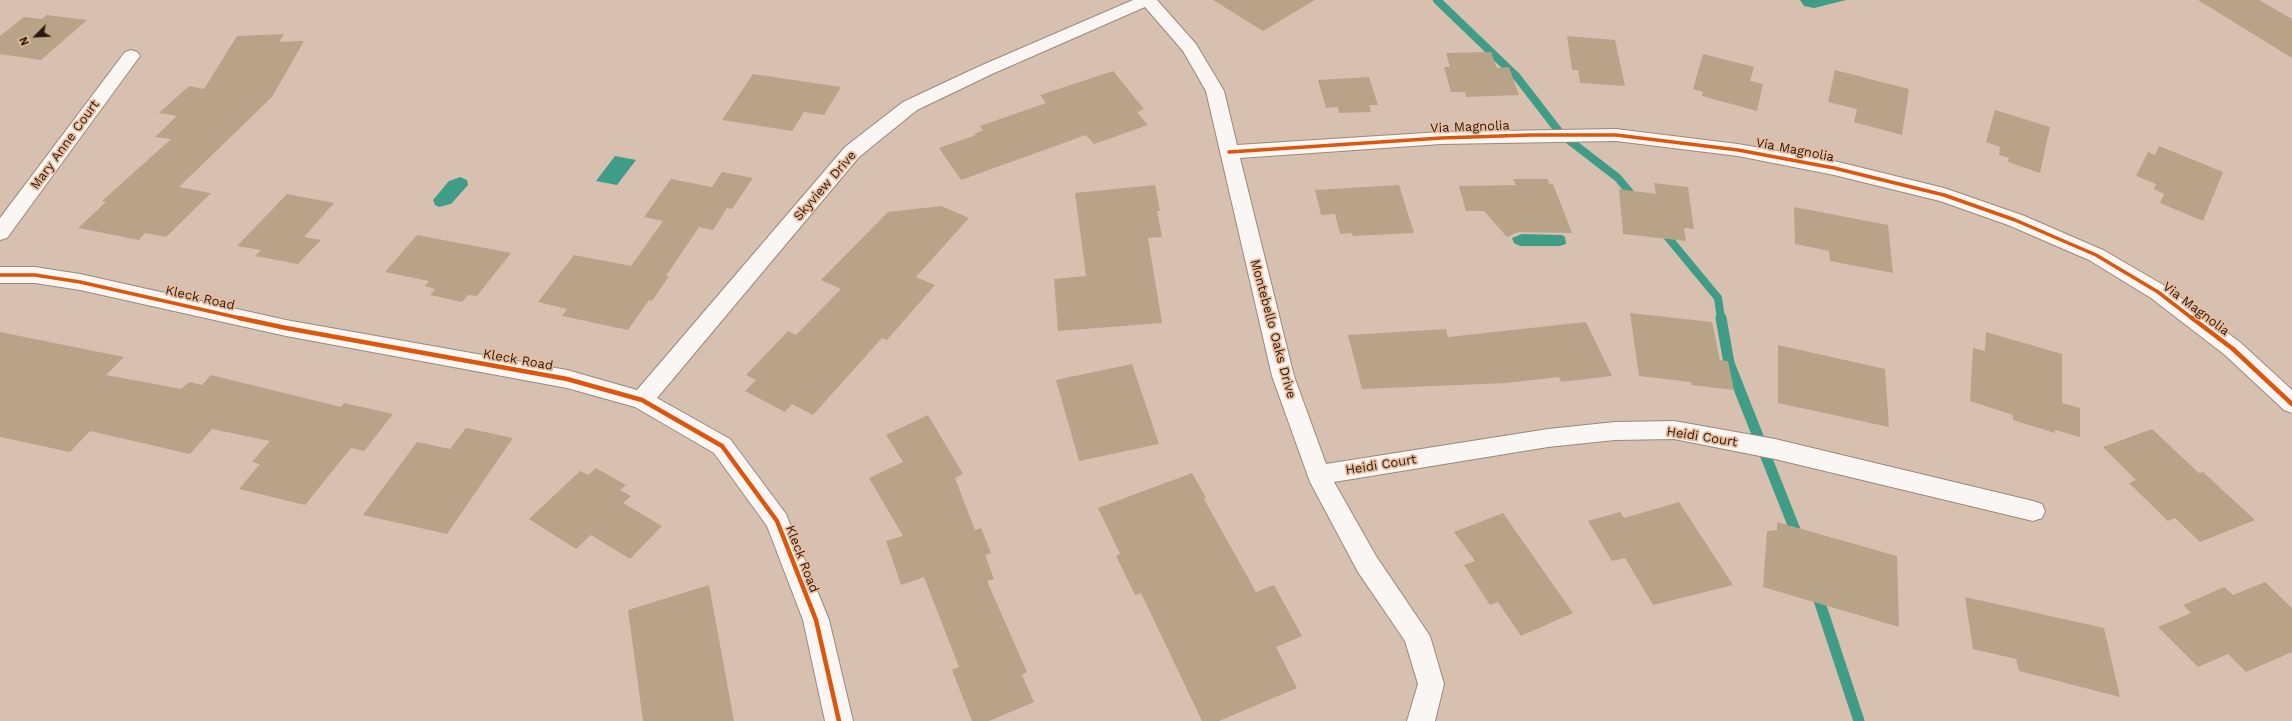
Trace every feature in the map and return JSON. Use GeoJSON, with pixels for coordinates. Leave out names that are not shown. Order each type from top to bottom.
{"type":"FeatureCollection","features":[{"type":"Feature","properties":{"kind":"street","name":"Montebello Oaks Drive"},"geometry":{"type":"LineString","coordinates":[[1147,0],[1190,48],[1215,92],[1282,376],[1318,475],[1367,564],[1417,636],[1431,684],[1421,721]]}},
{"type":"Feature","properties":{"kind":"street","name":"Skyview Drive"},"geometry":{"type":"LineString","coordinates":[[642,400],[852,152],[910,106],[986,70],[1147,0]]}},
{"type":"Feature","properties":{"kind":"street","name":"Mary Anne Court"},"geometry":{"type":"LineString","coordinates":[[0,233],[131,56]]}},
{"type":"Feature","properties":{"kind":"street","name":"Via Magnolia"},"geometry":{"type":"LineString","coordinates":[[1230,152],[1441,138],[1531,134],[1616,135],[1738,150],[1834,168],[1944,195],[2015,220],[2096,255],[2158,292],[2233,349],[2292,404]]}},
{"type":"Feature","properties":{"kind":"street","name":"Kleck Road"},"geometry":{"type":"LineString","coordinates":[[0,275],[35,275],[80,282],[286,328],[567,379],[642,400],[722,446],[777,521],[816,620],[839,721]]}},
{"type":"Feature","properties":{"kind":"street","name":"Heidi Court"},"geometry":{"type":"LineString","coordinates":[[1318,475],[1548,438],[1615,431],[1674,430],[1775,449],[2033,512]]}},
{"type":"Feature","properties":{"kind":"water"},"geometry":{"type":"Polygon","coordinates":[[[1800,0],[1846,0],[1814,8],[1804,6],[1800,0]]]}},
{"type":"Feature","properties":{"kind":"water"},"geometry":{"type":"Polygon","coordinates":[[[615,156],[636,160],[617,185],[596,181],[615,156]]]}},
{"type":"Feature","properties":{"kind":"water"},"geometry":{"type":"Polygon","coordinates":[[[460,177],[467,180],[468,185],[451,204],[439,207],[435,205],[433,200],[449,181],[460,177]]]}},
{"type":"Feature","properties":{"kind":"water"},"geometry":{"type":"Polygon","coordinates":[[[1522,234],[1562,235],[1565,237],[1566,244],[1560,246],[1520,246],[1514,243],[1512,238],[1522,234]]]}},
{"type":"Feature","properties":{"kind":"building"},"geometry":{"type":"Polygon","coordinates":[[[1213,0],[1315,0],[1263,31],[1213,0]]]}},
{"type":"Feature","properties":{"kind":"building"},"geometry":{"type":"Polygon","coordinates":[[[2198,0],[2259,0],[2292,19],[2292,58],[2198,0]]]}},
{"type":"Feature","properties":{"kind":"building"},"geometry":{"type":"Polygon","coordinates":[[[47,15],[87,20],[41,60],[0,54],[0,36],[24,17],[42,19],[47,15]]]}},
{"type":"Feature","properties":{"kind":"building"},"geometry":{"type":"Polygon","coordinates":[[[284,34],[279,42],[304,41],[272,97],[179,187],[211,193],[166,237],[145,233],[139,240],[78,228],[106,202],[102,201],[171,139],[155,137],[177,116],[159,113],[189,86],[204,89],[237,36],[284,34]]]}},
{"type":"Feature","properties":{"kind":"building"},"geometry":{"type":"Polygon","coordinates":[[[1567,36],[1615,40],[1625,86],[1580,83],[1578,70],[1572,70],[1567,36]]]}},
{"type":"Feature","properties":{"kind":"building"},"geometry":{"type":"Polygon","coordinates":[[[1491,52],[1497,68],[1509,67],[1519,95],[1466,97],[1465,92],[1451,92],[1444,67],[1450,67],[1446,53],[1491,52]]]}},
{"type":"Feature","properties":{"kind":"building"},"geometry":{"type":"Polygon","coordinates":[[[1703,54],[1754,67],[1750,81],[1763,84],[1757,111],[1702,96],[1703,92],[1693,89],[1703,54]]]}},
{"type":"Feature","properties":{"kind":"building"},"geometry":{"type":"Polygon","coordinates":[[[1835,70],[1909,89],[1902,135],[1854,122],[1857,109],[1828,102],[1835,70]]]}},
{"type":"Feature","properties":{"kind":"building"},"geometry":{"type":"Polygon","coordinates":[[[1113,71],[1144,109],[1137,112],[1148,125],[1094,144],[1086,135],[961,180],[939,148],[976,135],[974,134],[983,130],[980,126],[1046,103],[1040,95],[1113,71]]]}},
{"type":"Feature","properties":{"kind":"building"},"geometry":{"type":"Polygon","coordinates":[[[753,74],[841,87],[824,115],[804,112],[792,131],[722,120],[753,74]]]}},
{"type":"Feature","properties":{"kind":"building"},"geometry":{"type":"Polygon","coordinates":[[[1369,77],[1378,105],[1369,105],[1371,112],[1339,113],[1338,107],[1326,108],[1318,80],[1369,77]]]}},
{"type":"Feature","properties":{"kind":"building"},"geometry":{"type":"Polygon","coordinates":[[[1995,110],[2050,127],[2040,173],[2008,162],[2009,158],[1999,155],[2000,147],[1986,142],[1995,110]]]}},
{"type":"Feature","properties":{"kind":"building"},"geometry":{"type":"Polygon","coordinates":[[[2159,146],[2223,172],[2203,221],[2160,203],[2164,194],[2154,189],[2156,184],[2136,176],[2148,152],[2155,155],[2159,146]]]}},
{"type":"Feature","properties":{"kind":"building"},"geometry":{"type":"Polygon","coordinates":[[[722,172],[753,178],[732,209],[727,208],[713,230],[699,227],[666,276],[669,276],[652,301],[649,300],[628,330],[562,316],[567,309],[538,302],[574,255],[631,266],[663,221],[644,217],[671,179],[712,187],[722,172]]]}},
{"type":"Feature","properties":{"kind":"building"},"geometry":{"type":"Polygon","coordinates":[[[1513,179],[1548,179],[1549,184],[1553,184],[1572,233],[1518,232],[1507,237],[1484,211],[1466,211],[1459,186],[1516,185],[1513,179]]]}},
{"type":"Feature","properties":{"kind":"building"},"geometry":{"type":"Polygon","coordinates":[[[1654,183],[1688,187],[1694,229],[1684,228],[1686,241],[1623,234],[1619,189],[1656,194],[1654,183]]]}},
{"type":"Feature","properties":{"kind":"building"},"geometry":{"type":"Polygon","coordinates":[[[1155,185],[1160,211],[1157,211],[1162,237],[1148,238],[1162,323],[1058,331],[1054,279],[1086,276],[1075,193],[1155,185]]]}},
{"type":"Feature","properties":{"kind":"building"},"geometry":{"type":"Polygon","coordinates":[[[1399,185],[1414,233],[1353,236],[1352,233],[1340,234],[1335,214],[1321,215],[1315,190],[1399,185]]]}},
{"type":"Feature","properties":{"kind":"building"},"geometry":{"type":"Polygon","coordinates":[[[287,194],[334,203],[304,237],[321,240],[298,264],[255,256],[261,250],[237,246],[287,194]]]}},
{"type":"Feature","properties":{"kind":"building"},"geometry":{"type":"Polygon","coordinates":[[[941,206],[969,218],[916,277],[935,285],[887,340],[882,338],[813,415],[792,404],[785,412],[745,391],[756,380],[746,375],[788,331],[796,335],[841,289],[821,280],[888,212],[941,206]]]}},
{"type":"Feature","properties":{"kind":"building"},"geometry":{"type":"Polygon","coordinates":[[[1794,207],[1888,225],[1893,273],[1830,261],[1829,251],[1795,244],[1794,207]]]}},
{"type":"Feature","properties":{"kind":"building"},"geometry":{"type":"Polygon","coordinates":[[[417,235],[511,253],[477,296],[468,295],[462,302],[430,295],[435,289],[425,286],[429,281],[385,272],[417,235]]]}},
{"type":"Feature","properties":{"kind":"building"},"geometry":{"type":"Polygon","coordinates":[[[1630,313],[1712,322],[1720,360],[1728,361],[1734,390],[1691,385],[1691,382],[1639,376],[1630,313]]]}},
{"type":"Feature","properties":{"kind":"building"},"geometry":{"type":"Polygon","coordinates":[[[1586,322],[1612,376],[1561,382],[1559,377],[1506,383],[1362,389],[1348,335],[1446,329],[1448,337],[1586,322]]]}},
{"type":"Feature","properties":{"kind":"building"},"geometry":{"type":"Polygon","coordinates":[[[0,332],[124,357],[106,375],[181,389],[189,382],[202,385],[211,375],[341,407],[344,403],[393,414],[364,451],[351,448],[305,505],[239,489],[260,464],[252,462],[270,441],[212,429],[190,454],[90,431],[70,452],[0,437],[0,332]]]}},
{"type":"Feature","properties":{"kind":"building"},"geometry":{"type":"Polygon","coordinates":[[[1986,332],[2062,354],[2062,403],[2080,408],[2080,437],[2055,430],[2055,433],[2013,420],[2013,415],[1970,401],[1973,348],[1985,351],[1986,332]]]}},
{"type":"Feature","properties":{"kind":"building"},"geometry":{"type":"Polygon","coordinates":[[[1778,345],[1885,369],[1889,427],[1778,403],[1778,345]]]}},
{"type":"Feature","properties":{"kind":"building"},"geometry":{"type":"Polygon","coordinates":[[[1132,364],[1159,444],[1079,461],[1056,380],[1132,364]]]}},
{"type":"Feature","properties":{"kind":"building"},"geometry":{"type":"Polygon","coordinates":[[[928,415],[963,474],[955,478],[975,530],[981,528],[991,553],[985,555],[994,579],[987,581],[1027,672],[1022,675],[1034,702],[989,721],[972,721],[952,670],[959,667],[924,577],[901,585],[886,541],[903,536],[869,478],[903,462],[886,435],[928,415]]]}},
{"type":"Feature","properties":{"kind":"building"},"geometry":{"type":"Polygon","coordinates":[[[466,428],[513,438],[447,534],[363,515],[417,442],[450,449],[466,428]]]}},
{"type":"Feature","properties":{"kind":"building"},"geometry":{"type":"Polygon","coordinates":[[[2152,429],[2199,473],[2203,472],[2255,520],[2200,542],[2175,518],[2168,521],[2129,483],[2136,480],[2103,447],[2152,429]]]}},
{"type":"Feature","properties":{"kind":"building"},"geometry":{"type":"Polygon","coordinates":[[[596,468],[626,485],[620,490],[631,496],[623,503],[662,526],[630,559],[591,535],[576,549],[529,519],[580,471],[588,475],[596,468]]]}},
{"type":"Feature","properties":{"kind":"building"},"geometry":{"type":"Polygon","coordinates":[[[1192,473],[1206,498],[1204,499],[1256,592],[1274,585],[1302,636],[1276,647],[1297,688],[1219,721],[1202,721],[1141,593],[1135,595],[1116,556],[1120,554],[1098,508],[1192,473]]]}},
{"type":"Feature","properties":{"kind":"building"},"geometry":{"type":"Polygon","coordinates":[[[1679,502],[1733,585],[1653,605],[1625,558],[1612,561],[1588,521],[1620,512],[1624,518],[1679,502]]]}},
{"type":"Feature","properties":{"kind":"building"},"geometry":{"type":"Polygon","coordinates":[[[1503,513],[1573,613],[1521,636],[1498,602],[1490,605],[1464,565],[1475,561],[1454,532],[1503,513]]]}},
{"type":"Feature","properties":{"kind":"building"},"geometry":{"type":"Polygon","coordinates":[[[1777,522],[1897,556],[1899,627],[1763,587],[1767,531],[1777,530],[1777,522]]]}},
{"type":"Feature","properties":{"kind":"building"},"geometry":{"type":"Polygon","coordinates":[[[2265,582],[2292,608],[2292,652],[2246,672],[2228,654],[2198,667],[2158,627],[2191,613],[2183,605],[2224,587],[2233,595],[2265,582]]]}},
{"type":"Feature","properties":{"kind":"building"},"geometry":{"type":"Polygon","coordinates":[[[709,585],[734,721],[643,721],[628,610],[709,585]]]}},
{"type":"Feature","properties":{"kind":"building"},"geometry":{"type":"Polygon","coordinates":[[[1965,597],[2104,628],[2120,697],[2019,671],[2016,659],[1973,649],[1965,597]]]}},
{"type":"Feature","properties":{"kind":"waterway"},"geometry":{"type":"LineString","coordinates":[[1437,0],[1517,77],[1561,134],[1618,178],[1636,200]]}},
{"type":"Feature","properties":{"kind":"waterway"},"geometry":{"type":"LineString","coordinates":[[1661,229],[1718,298],[1721,319]]}},
{"type":"Feature","properties":{"kind":"waterway"},"geometry":{"type":"LineString","coordinates":[[1721,318],[1729,363],[1799,540]]}},
{"type":"Feature","properties":{"kind":"waterway"},"geometry":{"type":"LineString","coordinates":[[1816,591],[1859,721]]}},
{"type":"Feature","properties":{"kind":"cycle path"},"geometry":{"type":"LineString","coordinates":[[1229,152],[1441,138],[1531,135],[1616,135],[1738,150],[1834,168],[1944,195],[2015,220],[2096,255],[2158,292],[2233,349],[2292,404]]}},
{"type":"Feature","properties":{"kind":"cycle path"},"geometry":{"type":"LineString","coordinates":[[0,275],[35,275],[80,282],[286,328],[567,379],[642,400],[722,446],[777,521],[816,620],[839,721]]}}]}
